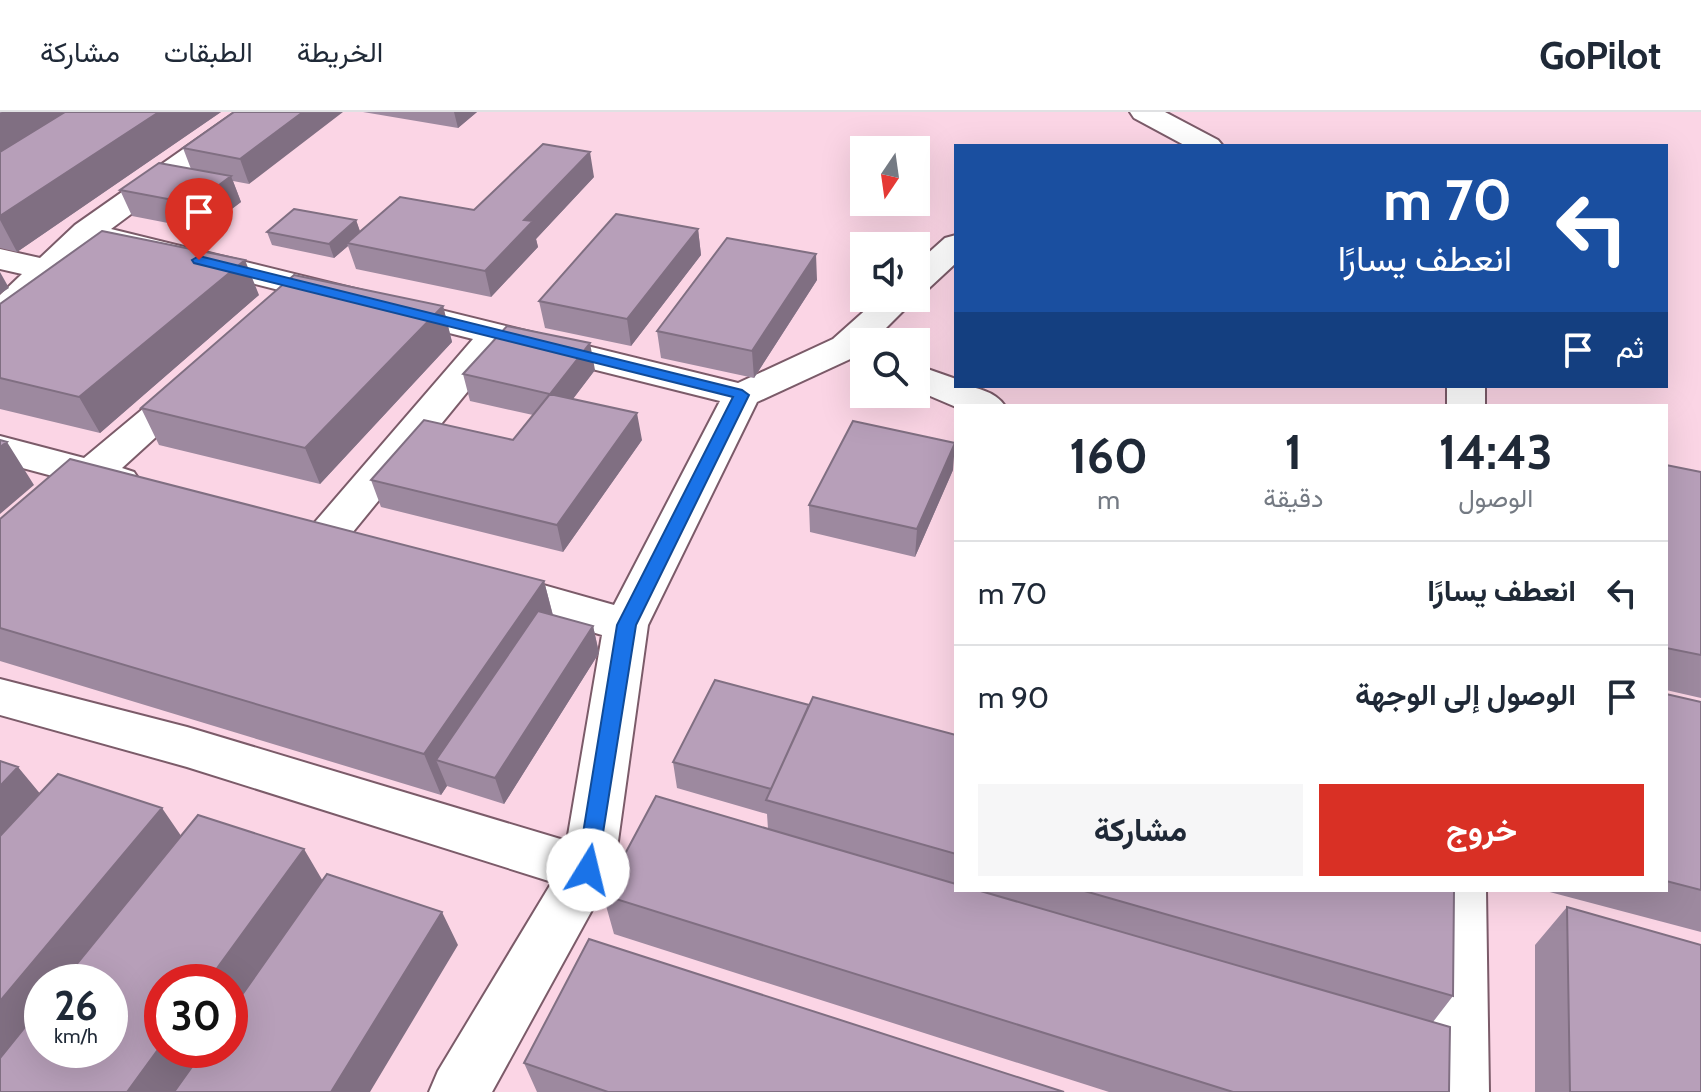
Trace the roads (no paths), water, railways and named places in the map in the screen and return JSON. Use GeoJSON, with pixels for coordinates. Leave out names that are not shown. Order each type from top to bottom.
{"type":"FeatureCollection","features":[{"type":"Feature","properties":{"kind":"street"},"geometry":{"type":"LineString","coordinates":[[0,314],[86,232],[254,112]]}},
{"type":"Feature","properties":{"kind":"street"},"geometry":{"type":"LineString","coordinates":[[1144,112],[1204,144]]}},
{"type":"Feature","properties":{"kind":"street"},"geometry":{"type":"LineString","coordinates":[[1144,144],[1176,130]]}},
{"type":"Feature","properties":{"kind":"street"},"geometry":{"type":"LineString","coordinates":[[86,232],[742,395],[850,352]]}},
{"type":"Feature","properties":{"kind":"street"},"geometry":{"type":"LineString","coordinates":[[930,269],[954,247]]}},
{"type":"Feature","properties":{"kind":"street"},"geometry":{"type":"LineString","coordinates":[[0,259],[48,270]]}},
{"type":"Feature","properties":{"kind":"street"},"geometry":{"type":"LineString","coordinates":[[277,317],[312,288]]}},
{"type":"Feature","properties":{"kind":"street"},"geometry":{"type":"LineString","coordinates":[[874,328],[887,312]]}},
{"type":"Feature","properties":{"kind":"street"},"geometry":{"type":"LineString","coordinates":[[369,552],[309,535],[496,334]]}},
{"type":"Feature","properties":{"kind":"street"},"geometry":{"type":"LineString","coordinates":[[0,551],[218,365]]}},
{"type":"Feature","properties":{"kind":"street"},"geometry":{"type":"LineString","coordinates":[[930,382],[981,404]]}},
{"type":"Feature","properties":{"kind":"street"},"geometry":{"type":"LineString","coordinates":[[459,1092],[588,870],[626,625],[742,395]]}},
{"type":"Feature","properties":{"kind":"street"},"geometry":{"type":"LineString","coordinates":[[0,449],[163,493]]}},
{"type":"Feature","properties":{"kind":"street"},"geometry":{"type":"LineString","coordinates":[[460,578],[626,625]]}},
{"type":"Feature","properties":{"kind":"street"},"geometry":{"type":"LineString","coordinates":[[0,697],[187,747],[588,870]]}},
{"type":"Feature","properties":{"kind":"street"},"geometry":{"type":"LineString","coordinates":[[1459,892],[1459,1092]]}}]}
